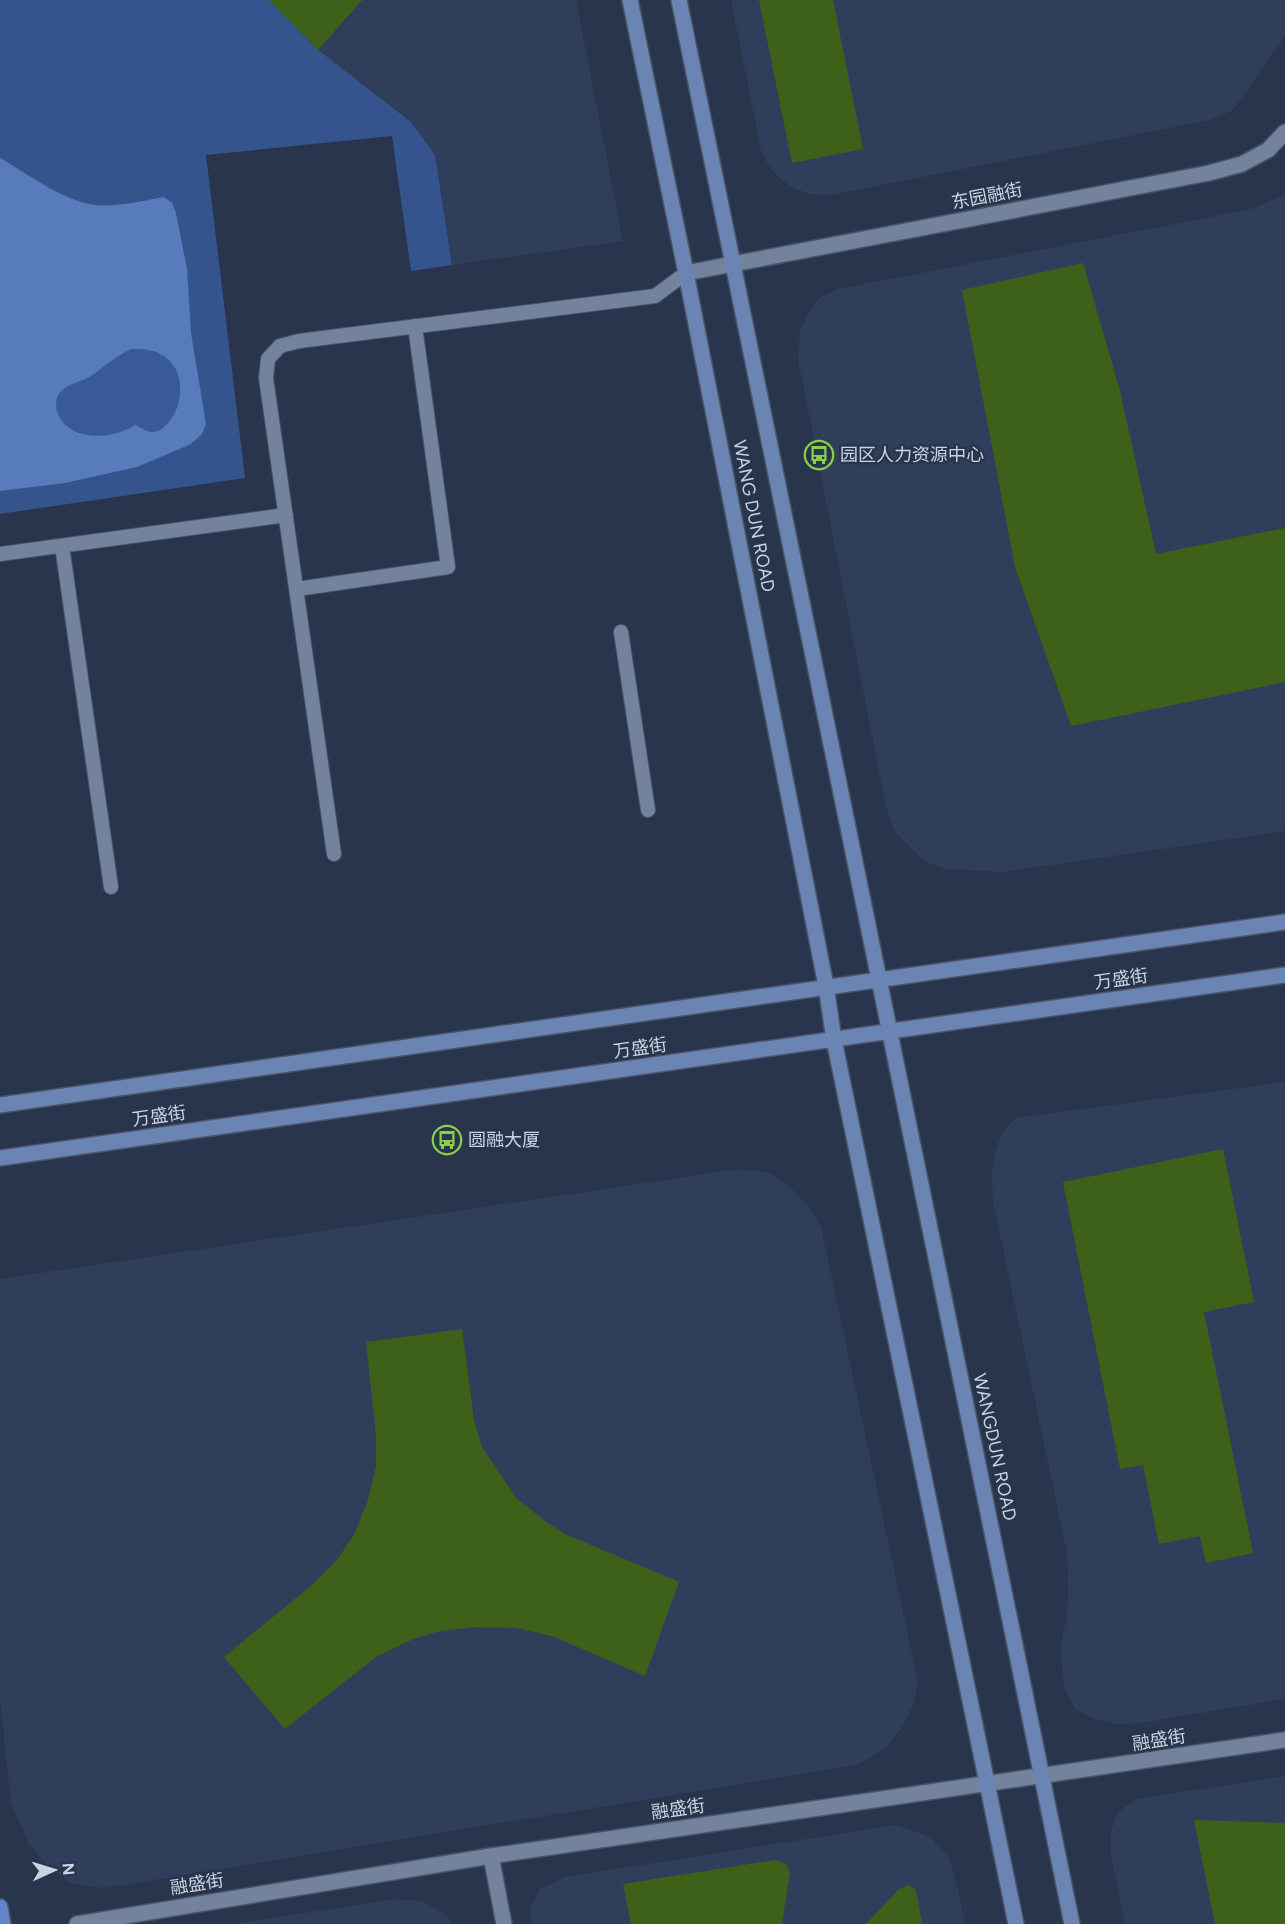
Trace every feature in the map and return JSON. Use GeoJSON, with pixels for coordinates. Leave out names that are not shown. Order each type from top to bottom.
{"type":"FeatureCollection","features":[{"type":"Feature","properties":{"kind":"main road","name":"WANG DUN ROAD"},"geometry":{"type":"LineString","coordinates":[[630,0],[826,986],[834,1040]]}},
{"type":"Feature","properties":{"kind":"main road","name":"WANG DUN ROAD"},"geometry":{"type":"LineString","coordinates":[[679,0],[878,979]]}},
{"type":"Feature","properties":{"kind":"main road","name":"万盛街"},"geometry":{"type":"LineString","coordinates":[[0,1105],[1285,922]]}},
{"type":"Feature","properties":{"kind":"main road","name":"万盛街"},"geometry":{"type":"LineString","coordinates":[[0,1158],[1285,975]]}},
{"type":"Feature","properties":{"kind":"main road","name":"WANGDUN ROAD"},"geometry":{"type":"LineString","coordinates":[[878,979],[1072,1924]]}},
{"type":"Feature","properties":{"kind":"main road"},"geometry":{"type":"LineString","coordinates":[[834,1040],[1016,1924]]}},
{"type":"Feature","properties":{"kind":"main road"},"geometry":{"type":"LineString","coordinates":[[0,1907],[3,1924]]}},
{"type":"Feature","properties":{"kind":"street","name":"东园融街"},"geometry":{"type":"LineString","coordinates":[[686,273],[1209,173],[1242,164],[1268,150],[1285,132]]}},
{"type":"Feature","properties":{"kind":"street","name":"融盛街"},"geometry":{"type":"LineString","coordinates":[[77,1924],[491,1856],[1285,1740]]}},
{"type":"Feature","properties":{"kind":"street"},"geometry":{"type":"LineString","coordinates":[[491,1856],[504,1924]]}},
{"type":"Feature","properties":{"kind":"lane"},"geometry":{"type":"LineString","coordinates":[[334,854],[266,378],[268,359],[280,346],[299,341],[655,296],[686,273]]}},
{"type":"Feature","properties":{"kind":"lane"},"geometry":{"type":"LineString","coordinates":[[297,589],[448,567],[415,326]]}},
{"type":"Feature","properties":{"kind":"lane"},"geometry":{"type":"LineString","coordinates":[[0,554],[286,515]]}},
{"type":"Feature","properties":{"kind":"lane"},"geometry":{"type":"LineString","coordinates":[[62,546],[111,887]]}},
{"type":"Feature","properties":{"kind":"lane"},"geometry":{"type":"LineString","coordinates":[[621,632],[648,810]]}},
{"type":"Feature","properties":{"kind":"shaded area"},"geometry":{"type":"Polygon","coordinates":[[[0,0],[269,0],[318,50],[411,122],[435,155],[452,265],[411,271],[392,136],[206,155],[245,478],[0,514],[0,0]]]}},
{"type":"Feature","properties":{"kind":"shaded area"},"geometry":{"type":"Polygon","coordinates":[[[269,0],[576,0],[623,241],[452,265],[435,155],[318,50],[269,0]]]}},
{"type":"Feature","properties":{"kind":"shaded area"},"geometry":{"type":"Polygon","coordinates":[[[731,0],[1285,0],[1285,36],[1233,110],[1210,120],[831,195],[810,194],[793,188],[778,177],[761,151],[731,0]]]}},
{"type":"Feature","properties":{"kind":"shaded area"},"geometry":{"type":"Polygon","coordinates":[[[0,158],[58,193],[95,205],[130,203],[164,197],[172,203],[176,213],[187,269],[191,333],[206,424],[202,434],[191,444],[137,467],[65,483],[0,491],[0,158]],[[132,349],[61,392],[56,403],[58,414],[72,430],[92,436],[115,434],[135,425],[154,432],[161,429],[174,415],[180,396],[175,367],[157,352],[132,349]]]}},
{"type":"Feature","properties":{"kind":"shaded area"},"geometry":{"type":"Polygon","coordinates":[[[1285,194],[1285,831],[1003,872],[945,869],[924,861],[895,832],[886,807],[798,359],[800,331],[807,315],[819,298],[838,289],[1226,214],[1254,208],[1285,194]]]}},
{"type":"Feature","properties":{"kind":"shaded area"},"geometry":{"type":"Polygon","coordinates":[[[132,349],[160,353],[175,367],[180,396],[174,415],[161,429],[154,432],[135,425],[104,436],[92,436],[72,430],[57,412],[58,396],[68,386],[94,374],[132,349]]]}},
{"type":"Feature","properties":{"kind":"shaded area"},"geometry":{"type":"Polygon","coordinates":[[[1285,1082],[1285,1699],[1141,1723],[1117,1724],[1095,1719],[1075,1709],[1065,1689],[1061,1647],[1067,1614],[1067,1553],[993,1201],[992,1171],[996,1150],[1003,1131],[1016,1118],[1285,1082]]]}},
{"type":"Feature","properties":{"kind":"shaded area","name":"圆融大厦"},"geometry":{"type":"Polygon","coordinates":[[[739,1169],[769,1173],[790,1187],[810,1208],[821,1227],[918,1682],[913,1706],[901,1729],[885,1749],[856,1765],[104,1888],[70,1883],[49,1867],[29,1844],[11,1804],[0,1699],[0,1279],[739,1169]]]}},
{"type":"Feature","properties":{"kind":"shaded area"},"geometry":{"type":"Polygon","coordinates":[[[1285,1776],[1285,1924],[1125,1924],[1111,1855],[1111,1831],[1118,1812],[1137,1799],[1285,1776]]]}},
{"type":"Feature","properties":{"kind":"shaded area"},"geometry":{"type":"Polygon","coordinates":[[[896,1825],[930,1837],[949,1858],[965,1924],[531,1924],[531,1906],[540,1889],[565,1877],[896,1825]]]}},
{"type":"Feature","properties":{"kind":"shaded area"},"geometry":{"type":"Polygon","coordinates":[[[396,1899],[422,1901],[445,1915],[452,1924],[233,1924],[396,1899]]]}},
{"type":"Feature","properties":{"kind":"building"},"geometry":{"type":"Polygon","coordinates":[[[269,0],[362,0],[318,50],[269,0]]]}},
{"type":"Feature","properties":{"kind":"building"},"geometry":{"type":"Polygon","coordinates":[[[759,0],[833,0],[863,149],[792,163],[759,0]]]}},
{"type":"Feature","properties":{"kind":"building"},"geometry":{"type":"Polygon","coordinates":[[[1083,263],[1120,391],[1156,554],[1285,528],[1285,682],[1071,726],[1015,567],[962,290],[1083,263]]]}},
{"type":"Feature","properties":{"kind":"building"},"geometry":{"type":"Polygon","coordinates":[[[1223,1149],[1254,1302],[1204,1312],[1253,1553],[1206,1563],[1200,1536],[1159,1544],[1143,1465],[1120,1469],[1063,1182],[1223,1149]]]}},
{"type":"Feature","properties":{"kind":"building"},"geometry":{"type":"Polygon","coordinates":[[[462,1329],[474,1420],[482,1447],[516,1498],[565,1534],[679,1582],[645,1676],[552,1636],[516,1628],[474,1627],[440,1631],[413,1639],[376,1657],[285,1729],[224,1657],[312,1585],[337,1560],[354,1535],[368,1500],[376,1467],[376,1435],[366,1342],[462,1329]]]}},
{"type":"Feature","properties":{"kind":"building"},"geometry":{"type":"Polygon","coordinates":[[[1194,1820],[1285,1823],[1285,1924],[1215,1924],[1194,1820]]]}},
{"type":"Feature","properties":{"kind":"building"},"geometry":{"type":"Polygon","coordinates":[[[775,1860],[786,1864],[790,1872],[782,1924],[631,1924],[623,1884],[775,1860]]]}},
{"type":"Feature","properties":{"kind":"building"},"geometry":{"type":"Polygon","coordinates":[[[909,1885],[916,1890],[922,1924],[866,1924],[899,1889],[909,1885]]]}},
{"type":"Feature","properties":{"kind":"place","name":"园区人力资源中心"},"geometry":{"type":"Point","coordinates":[819,455]}},
{"type":"Feature","properties":{"kind":"place","name":"圆融大厦"},"geometry":{"type":"Point","coordinates":[447,1140]}}]}
